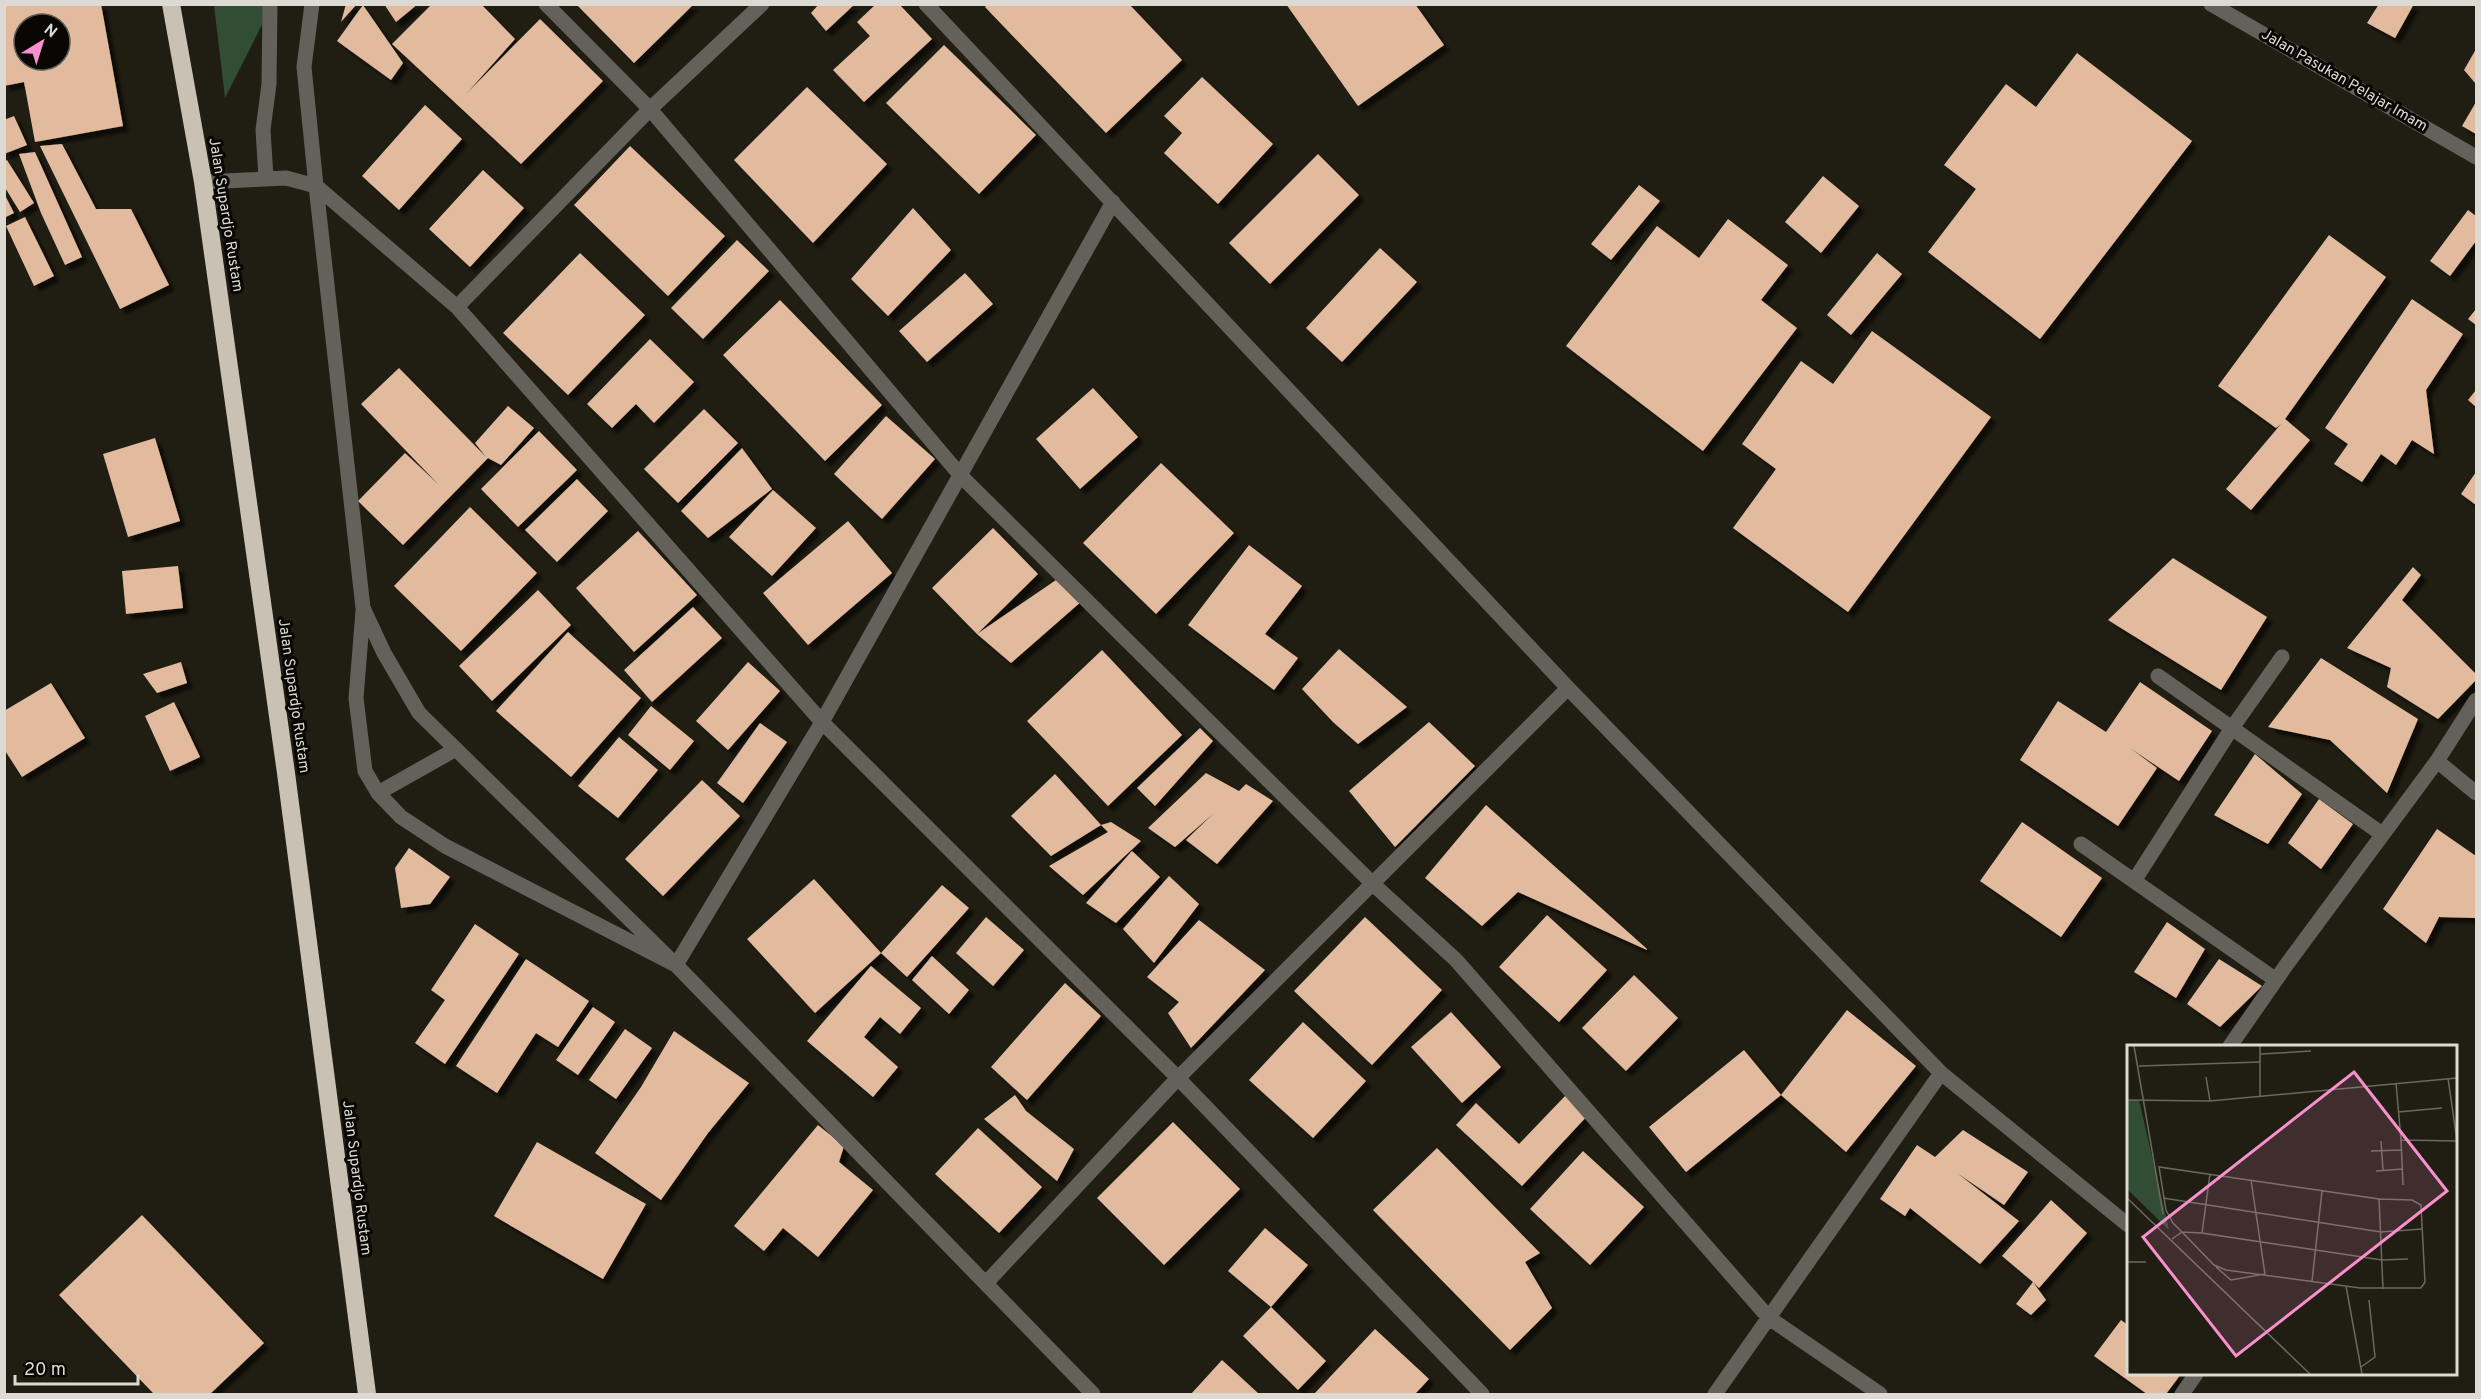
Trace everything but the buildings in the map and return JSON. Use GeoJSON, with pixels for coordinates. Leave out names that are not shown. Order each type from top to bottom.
{"type":"FeatureCollection","features":[{"type":"Feature","properties":{"kind":"highway","name":"Jalan Supardjo Rustam"},"geometry":{"type":"LineString","coordinates":[[171,4],[203,182],[286,773],[367,1395]]}},
{"type":"Feature","properties":{"kind":"street"},"geometry":{"type":"LineString","coordinates":[[266,178],[263,130],[268,84],[270,4]]}},
{"type":"Feature","properties":{"kind":"street"},"geometry":{"type":"LineString","coordinates":[[312,4],[304,67],[315,186],[363,608],[356,698],[365,771],[378,793],[401,817],[445,846],[676,965]]}},
{"type":"Feature","properties":{"kind":"street"},"geometry":{"type":"LineString","coordinates":[[546,4],[650,109],[961,476],[1373,885],[1456,960],[1769,1318],[1880,1395]]}},
{"type":"Feature","properties":{"kind":"street"},"geometry":{"type":"LineString","coordinates":[[457,307],[650,109],[762,4]]}},
{"type":"Feature","properties":{"kind":"street"},"geometry":{"type":"LineString","coordinates":[[926,4],[1568,688],[1941,1073],[2127,1224]]}},
{"type":"Feature","properties":{"kind":"street","name":"Jalan Pasukan Pelajar Imam"},"geometry":{"type":"LineString","coordinates":[[2211,4],[2476,157]]}},
{"type":"Feature","properties":{"kind":"street"},"geometry":{"type":"LineString","coordinates":[[203,182],[286,178],[315,186],[457,307],[822,722],[1178,1078],[1482,1395]]}},
{"type":"Feature","properties":{"kind":"street"},"geometry":{"type":"LineString","coordinates":[[676,965],[822,722],[1113,202]]}},
{"type":"Feature","properties":{"kind":"street"},"geometry":{"type":"LineString","coordinates":[[363,608],[384,653],[419,713],[676,965],[986,1282],[1093,1395]]}},
{"type":"Feature","properties":{"kind":"street"},"geometry":{"type":"LineString","coordinates":[[2134,881],[2232,728],[2282,657]]}},
{"type":"Feature","properties":{"kind":"street"},"geometry":{"type":"LineString","coordinates":[[2158,676],[2382,834]]}},
{"type":"Feature","properties":{"kind":"street"},"geometry":{"type":"LineString","coordinates":[[986,1282],[1178,1078],[1568,688]]}},
{"type":"Feature","properties":{"kind":"street"},"geometry":{"type":"LineString","coordinates":[[2231,1045],[2276,980],[2437,760],[2476,700]]}},
{"type":"Feature","properties":{"kind":"street"},"geometry":{"type":"LineString","coordinates":[[378,793],[456,749]]}},
{"type":"Feature","properties":{"kind":"street"},"geometry":{"type":"LineString","coordinates":[[2437,760],[2476,793]]}},
{"type":"Feature","properties":{"kind":"street"},"geometry":{"type":"LineString","coordinates":[[2081,844],[2276,980]]}},
{"type":"Feature","properties":{"kind":"street"},"geometry":{"type":"LineString","coordinates":[[1715,1395],[1941,1073]]}},
{"type":"Feature","properties":{"kind":"street"},"geometry":{"type":"LineString","coordinates":[[2181,1395],[2195,1375]]}},
{"type":"Feature","properties":{"kind":"green space"},"geometry":{"type":"Polygon","coordinates":[[[214,5],[272,5],[225,98],[214,5]]]}}]}
